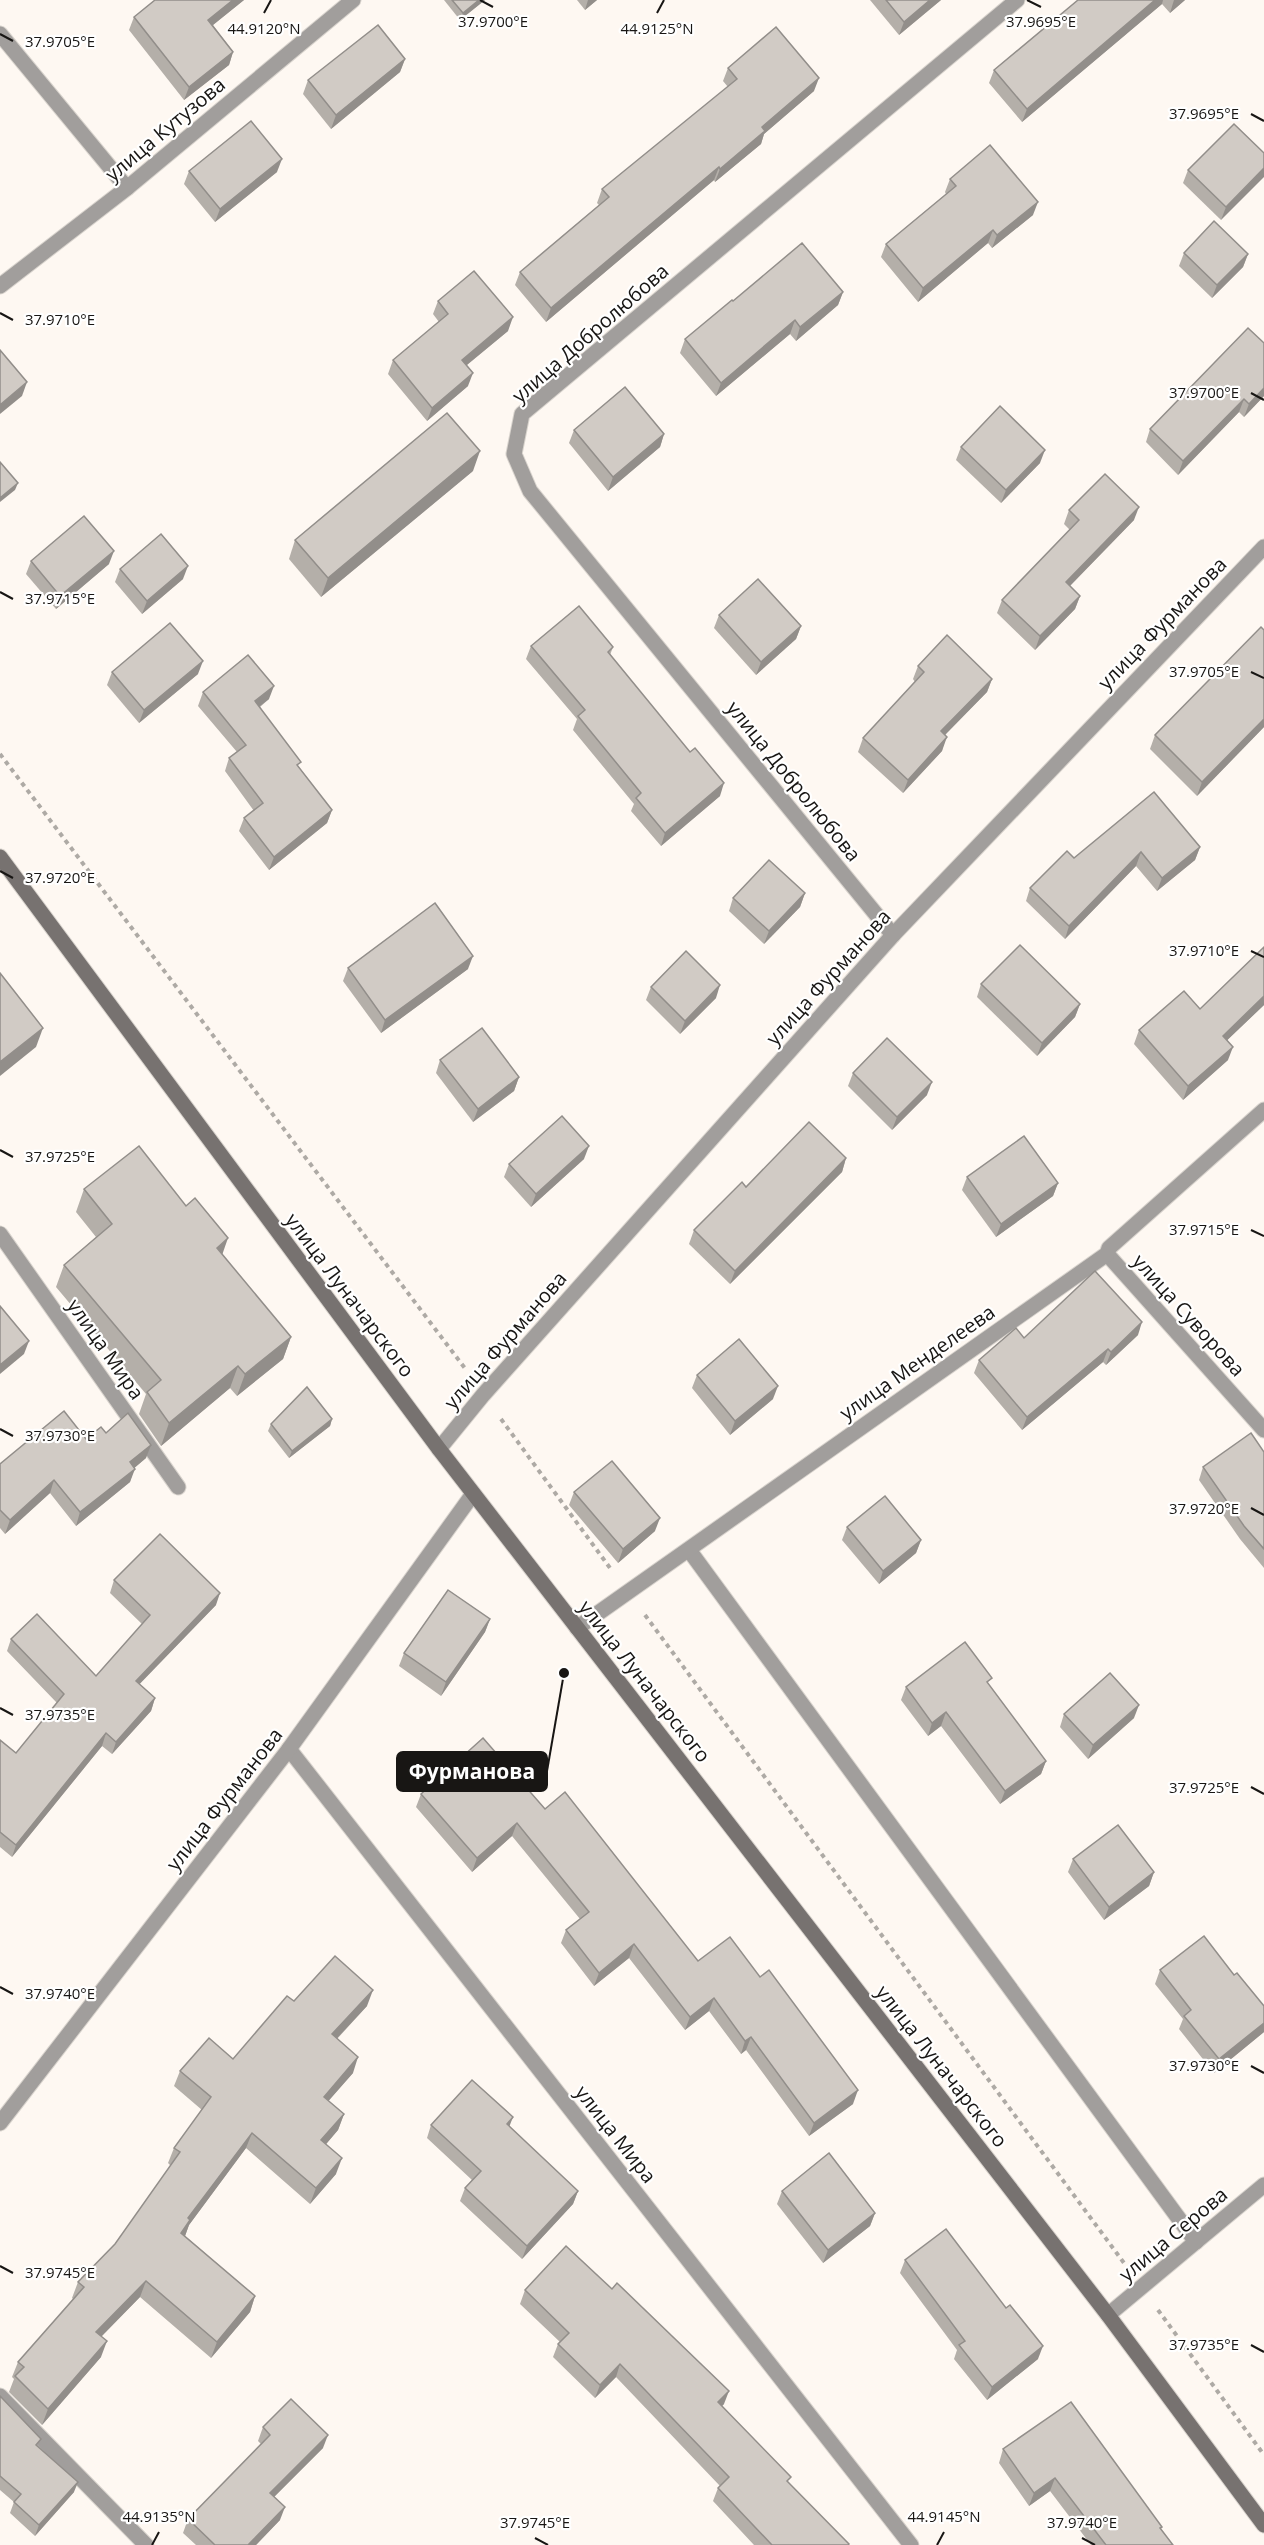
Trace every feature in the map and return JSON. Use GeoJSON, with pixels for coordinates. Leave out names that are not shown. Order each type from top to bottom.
{"type":"FeatureCollection","features":[{"type":"Feature","properties":{"kind":"main road","name":"улица Луначарского"},"geometry":{"type":"LineString","coordinates":[[0,857],[473,1494],[1108,2315],[1264,2525]]}},
{"type":"Feature","properties":{"kind":"street","name":"улица Кутузова"},"geometry":{"type":"LineString","coordinates":[[0,286],[127,188],[353,0]]}},
{"type":"Feature","properties":{"kind":"street","name":"улица Добролюбова"},"geometry":{"type":"LineString","coordinates":[[893,935],[530,492],[514,454],[522,414],[1017,0]]}},
{"type":"Feature","properties":{"kind":"street"},"geometry":{"type":"LineString","coordinates":[[0,34],[127,188]]}},
{"type":"Feature","properties":{"kind":"street","name":"улица Фурманова"},"geometry":{"type":"LineString","coordinates":[[439,1449],[483,1395],[893,935],[1264,547]]}},
{"type":"Feature","properties":{"kind":"street","name":"улица Менделеева"},"geometry":{"type":"LineString","coordinates":[[577,1628],[1107,1254],[1109,1248],[1264,1110]]}},
{"type":"Feature","properties":{"kind":"street","name":"улица Мира"},"geometry":{"type":"LineString","coordinates":[[0,1234],[178,1487]]}},
{"type":"Feature","properties":{"kind":"street","name":"улица Суворова"},"geometry":{"type":"LineString","coordinates":[[1107,1254],[1264,1430]]}},
{"type":"Feature","properties":{"kind":"street","name":"улица Фурманова"},"geometry":{"type":"LineString","coordinates":[[0,2123],[289,1749],[473,1494]]}},
{"type":"Feature","properties":{"kind":"street"},"geometry":{"type":"LineString","coordinates":[[689,1550],[1196,2242]]}},
{"type":"Feature","properties":{"kind":"street","name":"улица Мира"},"geometry":{"type":"LineString","coordinates":[[289,1749],[911,2545]]}},
{"type":"Feature","properties":{"kind":"street","name":"улица Серова"},"geometry":{"type":"LineString","coordinates":[[1108,2315],[1264,2185]]}},
{"type":"Feature","properties":{"kind":"street"},"geometry":{"type":"LineString","coordinates":[[0,2396],[146,2545]]}},
{"type":"Feature","properties":{"kind":"building"},"geometry":{"type":"Polygon","coordinates":[[[155,0],[233,0],[208,20],[233,52],[189,87],[134,17],[155,0]]]}},
{"type":"Feature","properties":{"kind":"building"},"geometry":{"type":"Polygon","coordinates":[[[452,0],[479,0],[463,13],[452,0]]]}},
{"type":"Feature","properties":{"kind":"building"},"geometry":{"type":"Polygon","coordinates":[[[886,0],[930,0],[904,22],[886,0]]]}},
{"type":"Feature","properties":{"kind":"building"},"geometry":{"type":"Polygon","coordinates":[[[1078,0],[1155,0],[1027,109],[994,70],[1078,0]]]}},
{"type":"Feature","properties":{"kind":"building"},"geometry":{"type":"Polygon","coordinates":[[[378,25],[405,59],[336,115],[308,80],[378,25]]]}},
{"type":"Feature","properties":{"kind":"building"},"geometry":{"type":"Polygon","coordinates":[[[776,27],[819,78],[762,127],[765,131],[551,308],[520,272],[609,197],[602,189],[737,79],[728,68],[776,27]]]}},
{"type":"Feature","properties":{"kind":"building"},"geometry":{"type":"Polygon","coordinates":[[[251,121],[282,159],[220,209],[189,171],[251,121]]]}},
{"type":"Feature","properties":{"kind":"building"},"geometry":{"type":"Polygon","coordinates":[[[1234,124],[1264,153],[1264,168],[1226,207],[1188,170],[1234,124]]]}},
{"type":"Feature","properties":{"kind":"building"},"geometry":{"type":"Polygon","coordinates":[[[990,145],[1038,202],[997,235],[993,230],[923,288],[886,244],[956,186],[950,179],[990,145]]]}},
{"type":"Feature","properties":{"kind":"building"},"geometry":{"type":"Polygon","coordinates":[[[1214,221],[1248,254],[1217,285],[1184,253],[1214,221]]]}},
{"type":"Feature","properties":{"kind":"building"},"geometry":{"type":"Polygon","coordinates":[[[802,243],[843,292],[800,327],[795,320],[721,383],[685,339],[802,243]]]}},
{"type":"Feature","properties":{"kind":"building"},"geometry":{"type":"Polygon","coordinates":[[[474,271],[513,317],[462,360],[473,373],[432,408],[393,360],[448,314],[438,301],[474,271]]]}},
{"type":"Feature","properties":{"kind":"building"},"geometry":{"type":"Polygon","coordinates":[[[1248,328],[1264,343],[1264,388],[1249,404],[1244,399],[1183,461],[1150,429],[1248,328]]]}},
{"type":"Feature","properties":{"kind":"building"},"geometry":{"type":"Polygon","coordinates":[[[0,350],[27,382],[0,405],[0,350]]]}},
{"type":"Feature","properties":{"kind":"building"},"geometry":{"type":"Polygon","coordinates":[[[625,387],[664,434],[613,477],[574,430],[625,387]]]}},
{"type":"Feature","properties":{"kind":"building"},"geometry":{"type":"Polygon","coordinates":[[[1000,406],[1045,450],[1006,490],[961,447],[1000,406]]]}},
{"type":"Feature","properties":{"kind":"building"},"geometry":{"type":"Polygon","coordinates":[[[447,413],[480,451],[328,578],[295,540],[447,413]]]}},
{"type":"Feature","properties":{"kind":"building"},"geometry":{"type":"Polygon","coordinates":[[[0,462],[18,483],[0,498],[0,462]]]}},
{"type":"Feature","properties":{"kind":"building"},"geometry":{"type":"Polygon","coordinates":[[[1105,474],[1139,507],[1066,582],[1080,596],[1040,636],[1002,600],[1079,520],[1069,510],[1105,474]]]}},
{"type":"Feature","properties":{"kind":"building"},"geometry":{"type":"Polygon","coordinates":[[[84,516],[114,551],[60,596],[31,561],[84,516]]]}},
{"type":"Feature","properties":{"kind":"building"},"geometry":{"type":"Polygon","coordinates":[[[161,534],[188,566],[147,601],[120,569],[161,534]]]}},
{"type":"Feature","properties":{"kind":"building"},"geometry":{"type":"Polygon","coordinates":[[[758,579],[801,626],[761,662],[719,615],[758,579]]]}},
{"type":"Feature","properties":{"kind":"building"},"geometry":{"type":"Polygon","coordinates":[[[579,606],[613,647],[608,652],[690,752],[695,748],[724,783],[665,833],[636,798],[641,793],[578,716],[585,710],[531,646],[579,606]]]}},
{"type":"Feature","properties":{"kind":"building"},"geometry":{"type":"Polygon","coordinates":[[[170,623],[203,661],[144,710],[112,672],[170,623]]]}},
{"type":"Feature","properties":{"kind":"building"},"geometry":{"type":"Polygon","coordinates":[[[1261,627],[1264,630],[1264,719],[1202,782],[1155,735],[1261,627]]]}},
{"type":"Feature","properties":{"kind":"building"},"geometry":{"type":"Polygon","coordinates":[[[947,635],[992,679],[941,731],[947,737],[908,780],[863,738],[924,672],[918,666],[947,635]]]}},
{"type":"Feature","properties":{"kind":"building"},"geometry":{"type":"Polygon","coordinates":[[[248,655],[274,686],[255,701],[301,762],[297,765],[332,810],[274,857],[244,818],[263,803],[229,758],[246,745],[203,692],[248,655]]]}},
{"type":"Feature","properties":{"kind":"building"},"geometry":{"type":"Polygon","coordinates":[[[1154,792],[1200,847],[1162,878],[1141,852],[1069,926],[1030,888],[1067,851],[1074,858],[1154,792]]]}},
{"type":"Feature","properties":{"kind":"building"},"geometry":{"type":"Polygon","coordinates":[[[769,860],[805,893],[769,931],[733,898],[769,860]]]}},
{"type":"Feature","properties":{"kind":"building"},"geometry":{"type":"Polygon","coordinates":[[[435,903],[473,956],[385,1020],[348,968],[435,903]]]}},
{"type":"Feature","properties":{"kind":"building"},"geometry":{"type":"Polygon","coordinates":[[[1020,945],[1080,1004],[1042,1043],[981,984],[1020,945]]]}},
{"type":"Feature","properties":{"kind":"building"},"geometry":{"type":"Polygon","coordinates":[[[1264,947],[1264,996],[1223,1036],[1233,1047],[1188,1086],[1139,1030],[1184,991],[1200,1009],[1264,947]]]}},
{"type":"Feature","properties":{"kind":"building"},"geometry":{"type":"Polygon","coordinates":[[[686,951],[720,985],[685,1021],[651,987],[686,951]]]}},
{"type":"Feature","properties":{"kind":"building"},"geometry":{"type":"Polygon","coordinates":[[[0,973],[43,1028],[0,1062],[0,973]]]}},
{"type":"Feature","properties":{"kind":"building"},"geometry":{"type":"Polygon","coordinates":[[[482,1028],[519,1077],[478,1109],[440,1060],[482,1028]]]}},
{"type":"Feature","properties":{"kind":"building"},"geometry":{"type":"Polygon","coordinates":[[[887,1038],[932,1082],[897,1117],[853,1073],[887,1038]]]}},
{"type":"Feature","properties":{"kind":"building"},"geometry":{"type":"Polygon","coordinates":[[[562,1116],[589,1146],[536,1194],[509,1164],[562,1116]]]}},
{"type":"Feature","properties":{"kind":"building"},"geometry":{"type":"Polygon","coordinates":[[[809,1122],[846,1158],[735,1271],[694,1230],[742,1182],[746,1187],[809,1122]]]}},
{"type":"Feature","properties":{"kind":"building"},"geometry":{"type":"Polygon","coordinates":[[[1024,1136],[1058,1183],[1001,1224],[967,1177],[1024,1136]]]}},
{"type":"Feature","properties":{"kind":"building"},"geometry":{"type":"Polygon","coordinates":[[[139,1146],[186,1206],[195,1198],[228,1238],[217,1248],[291,1337],[245,1374],[238,1366],[169,1423],[147,1392],[161,1380],[64,1265],[112,1224],[84,1189],[139,1146]]]}},
{"type":"Feature","properties":{"kind":"building"},"geometry":{"type":"Polygon","coordinates":[[[1095,1271],[1142,1322],[1111,1352],[1108,1349],[1027,1417],[979,1360],[1016,1328],[1024,1338],[1095,1271]]]}},
{"type":"Feature","properties":{"kind":"building"},"geometry":{"type":"Polygon","coordinates":[[[0,1306],[29,1341],[0,1365],[0,1306]]]}},
{"type":"Feature","properties":{"kind":"building"},"geometry":{"type":"Polygon","coordinates":[[[739,1339],[778,1386],[735,1421],[697,1375],[739,1339]]]}},
{"type":"Feature","properties":{"kind":"building"},"geometry":{"type":"Polygon","coordinates":[[[307,1387],[332,1419],[292,1451],[271,1424],[307,1387]]]}},
{"type":"Feature","properties":{"kind":"building"},"geometry":{"type":"Polygon","coordinates":[[[64,1411],[86,1439],[101,1427],[106,1433],[128,1413],[151,1445],[130,1462],[135,1469],[80,1512],[54,1480],[10,1520],[0,1510],[0,1464],[64,1411]]]}},
{"type":"Feature","properties":{"kind":"building"},"geometry":{"type":"Polygon","coordinates":[[[1251,1433],[1264,1452],[1264,1549],[1244,1526],[1203,1467],[1251,1433]]]}},
{"type":"Feature","properties":{"kind":"building"},"geometry":{"type":"Polygon","coordinates":[[[612,1461],[660,1518],[623,1549],[574,1492],[612,1461]]]}},
{"type":"Feature","properties":{"kind":"building"},"geometry":{"type":"Polygon","coordinates":[[[885,1496],[921,1540],[883,1571],[847,1527],[885,1496]]]}},
{"type":"Feature","properties":{"kind":"building"},"geometry":{"type":"Polygon","coordinates":[[[160,1534],[220,1593],[136,1681],[155,1698],[116,1742],[106,1733],[16,1845],[0,1832],[0,1740],[16,1753],[64,1694],[11,1639],[37,1614],[96,1676],[150,1615],[114,1580],[160,1534]]]}},
{"type":"Feature","properties":{"kind":"building"},"geometry":{"type":"Polygon","coordinates":[[[448,1590],[490,1619],[446,1682],[404,1653],[448,1590]]]}},
{"type":"Feature","properties":{"kind":"building"},"geometry":{"type":"Polygon","coordinates":[[[965,1642],[992,1678],[987,1682],[1046,1761],[1005,1791],[946,1712],[932,1723],[906,1687],[965,1642]]]}},
{"type":"Feature","properties":{"kind":"building"},"geometry":{"type":"Polygon","coordinates":[[[1110,1673],[1139,1705],[1093,1745],[1064,1714],[1110,1673]]]}},
{"type":"Feature","properties":{"kind":"building"},"geometry":{"type":"Polygon","coordinates":[[[483,1738],[545,1809],[565,1792],[698,1961],[730,1937],[760,1977],[769,1970],[858,2090],[814,2123],[751,2037],[745,2041],[714,1998],[690,2017],[634,1944],[599,1973],[566,1930],[589,1912],[517,1823],[477,1858],[421,1794],[483,1738]]]}},
{"type":"Feature","properties":{"kind":"building"},"geometry":{"type":"Polygon","coordinates":[[[1118,1825],[1154,1872],[1109,1907],[1073,1859],[1118,1825]]]}},
{"type":"Feature","properties":{"kind":"building"},"geometry":{"type":"Polygon","coordinates":[[[1204,1936],[1234,1975],[1237,1973],[1264,2006],[1264,2023],[1219,2059],[1184,2016],[1191,2010],[1160,1970],[1204,1936]]]}},
{"type":"Feature","properties":{"kind":"building"},"geometry":{"type":"Polygon","coordinates":[[[335,1956],[373,1990],[332,2034],[358,2057],[324,2097],[344,2114],[321,2140],[342,2158],[316,2188],[252,2133],[188,2218],[190,2220],[181,2233],[255,2296],[217,2342],[146,2281],[96,2332],[107,2341],[48,2409],[15,2376],[24,2367],[18,2362],[84,2287],[78,2282],[115,2244],[180,2152],[174,2148],[211,2097],[180,2071],[209,2038],[233,2059],[287,1996],[294,2001],[335,1956]]]}},
{"type":"Feature","properties":{"kind":"building"},"geometry":{"type":"Polygon","coordinates":[[[472,2080],[513,2117],[507,2124],[578,2191],[527,2246],[465,2188],[481,2171],[431,2125],[472,2080]]]}},
{"type":"Feature","properties":{"kind":"building"},"geometry":{"type":"Polygon","coordinates":[[[829,2153],[875,2213],[828,2250],[782,2191],[829,2153]]]}},
{"type":"Feature","properties":{"kind":"building"},"geometry":{"type":"Polygon","coordinates":[[[946,2229],[1006,2308],[1010,2305],[1043,2346],[992,2387],[959,2345],[965,2341],[905,2260],[946,2229]]]}},
{"type":"Feature","properties":{"kind":"building"},"geometry":{"type":"Polygon","coordinates":[[[566,2246],[612,2289],[617,2283],[729,2391],[718,2402],[791,2477],[787,2481],[848,2545],[772,2545],[718,2488],[729,2477],[620,2364],[600,2385],[558,2344],[569,2333],[525,2290],[566,2246]]]}},
{"type":"Feature","properties":{"kind":"building"},"geometry":{"type":"Polygon","coordinates":[[[0,2396],[41,2439],[36,2445],[78,2482],[39,2525],[14,2502],[21,2494],[0,2476],[0,2396]]]}},
{"type":"Feature","properties":{"kind":"building"},"geometry":{"type":"Polygon","coordinates":[[[291,2399],[328,2435],[270,2493],[285,2507],[248,2545],[215,2545],[188,2519],[270,2435],[263,2427],[291,2399]]]}},
{"type":"Feature","properties":{"kind":"building"},"geometry":{"type":"Polygon","coordinates":[[[1071,2402],[1173,2545],[1106,2545],[1055,2478],[1034,2493],[1003,2449],[1071,2402]]]}},
{"type":"Feature","properties":{"kind":"place","name":"Фурманова"},"geometry":{"type":"Point","coordinates":[564,1673]}}]}
